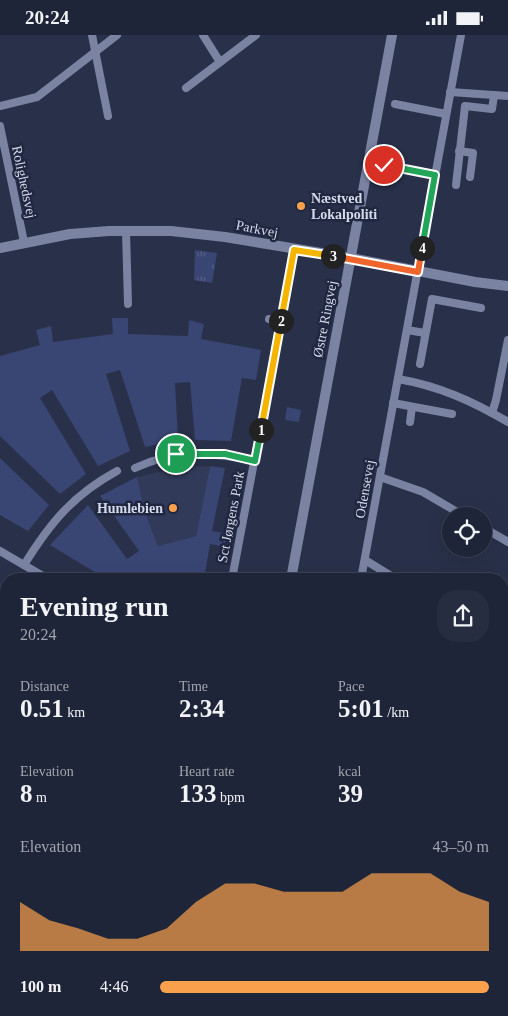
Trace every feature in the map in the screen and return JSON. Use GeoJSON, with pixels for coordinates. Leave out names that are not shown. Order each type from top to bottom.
{"type":"FeatureCollection","features":[{"type":"Feature","properties":{"kind":"street"},"geometry":{"type":"LineString","coordinates":[[92,35],[108,116]]}},
{"type":"Feature","properties":{"kind":"street"},"geometry":{"type":"LineString","coordinates":[[0,106],[37,97],[117,35]]}},
{"type":"Feature","properties":{"kind":"street"},"geometry":{"type":"LineString","coordinates":[[203,35],[220,62]]}},
{"type":"Feature","properties":{"kind":"street"},"geometry":{"type":"LineString","coordinates":[[186,88],[256,35]]}},
{"type":"Feature","properties":{"kind":"street","name":"Østre Ringvej"},"geometry":{"type":"LineString","coordinates":[[292,573],[392,35]]}},
{"type":"Feature","properties":{"kind":"street","name":"Odensevej"},"geometry":{"type":"LineString","coordinates":[[363,573],[461,35]]}},
{"type":"Feature","properties":{"kind":"street"},"geometry":{"type":"LineString","coordinates":[[450,91],[508,96]]}},
{"type":"Feature","properties":{"kind":"street"},"geometry":{"type":"LineString","coordinates":[[456,185],[465,106],[492,109],[494,96]]}},
{"type":"Feature","properties":{"kind":"street"},"geometry":{"type":"LineString","coordinates":[[395,104],[446,114]]}},
{"type":"Feature","properties":{"kind":"street","name":"Rolighedsvej"},"geometry":{"type":"LineString","coordinates":[[0,126],[24,242]]}},
{"type":"Feature","properties":{"kind":"street"},"geometry":{"type":"LineString","coordinates":[[460,151],[473,153],[470,177]]}},
{"type":"Feature","properties":{"kind":"street"},"geometry":{"type":"LineString","coordinates":[[384,165],[435,175]]}},
{"type":"Feature","properties":{"kind":"street"},"geometry":{"type":"LineString","coordinates":[[126,231],[128,304]]}},
{"type":"Feature","properties":{"kind":"street","name":"Parkvej"},"geometry":{"type":"LineString","coordinates":[[0,248],[24,242],[70,235],[126,231],[171,231],[225,237],[351,258],[418,272],[508,286]]}},
{"type":"Feature","properties":{"kind":"street","name":"Sct Jørgens Park"},"geometry":{"type":"LineString","coordinates":[[233,573],[294,250]]}},
{"type":"Feature","properties":{"kind":"street"},"geometry":{"type":"LineString","coordinates":[[420,363],[432,299],[481,308]]}},
{"type":"Feature","properties":{"kind":"street"},"geometry":{"type":"LineString","coordinates":[[268,319],[281,322]]}},
{"type":"Feature","properties":{"kind":"street"},"geometry":{"type":"LineString","coordinates":[[407,330],[426,333]]}},
{"type":"Feature","properties":{"kind":"street"},"geometry":{"type":"LineString","coordinates":[[492,413],[508,340]]}},
{"type":"Feature","properties":{"kind":"street"},"geometry":{"type":"LineString","coordinates":[[398,379],[427,384],[454,393],[508,422]]}},
{"type":"Feature","properties":{"kind":"street"},"geometry":{"type":"LineString","coordinates":[[393,403],[452,414]]}},
{"type":"Feature","properties":{"kind":"street"},"geometry":{"type":"LineString","coordinates":[[410,422],[412,407]]}},
{"type":"Feature","properties":{"kind":"street","name":"Sct Jørgens Park"},"geometry":{"type":"LineString","coordinates":[[136,468],[152,460],[176,454],[225,454],[255,461]]}},
{"type":"Feature","properties":{"kind":"street"},"geometry":{"type":"LineString","coordinates":[[24,565],[42,536],[71,502],[116,471]]}},
{"type":"Feature","properties":{"kind":"street"},"geometry":{"type":"LineString","coordinates":[[380,477],[423,492],[449,507]]}},
{"type":"Feature","properties":{"kind":"street"},"geometry":{"type":"LineString","coordinates":[[492,533],[508,543]]}},
{"type":"Feature","properties":{"kind":"street"},"geometry":{"type":"LineString","coordinates":[[0,551],[38,573]]}},
{"type":"Feature","properties":{"kind":"street"},"geometry":{"type":"LineString","coordinates":[[365,560],[386,573]]}},
{"type":"Feature","properties":{"kind":"shaded area","name":"Humlebien"},"geometry":{"type":"Polygon","coordinates":[[[210,466],[196,536],[158,546],[145,512],[137,477],[180,467],[210,466]]]}},
{"type":"Feature","properties":{"kind":"green space"},"geometry":{"type":"Polygon","coordinates":[[[195,250],[217,253],[212,283],[194,280],[195,250]]]}},
{"type":"Feature","properties":{"kind":"green space"},"geometry":{"type":"Polygon","coordinates":[[[112,318],[128,318],[128,334],[188,336],[189,320],[204,324],[201,339],[261,350],[256,380],[242,378],[231,441],[195,440],[190,382],[175,383],[178,440],[145,447],[120,370],[106,374],[130,451],[98,466],[52,390],[40,398],[86,474],[60,494],[0,436],[0,356],[40,345],[36,330],[51,326],[53,342],[113,334],[112,318]]]}},
{"type":"Feature","properties":{"kind":"green space"},"geometry":{"type":"Polygon","coordinates":[[[287,407],[301,410],[299,422],[285,420],[287,407]]]}},
{"type":"Feature","properties":{"kind":"green space"},"geometry":{"type":"Polygon","coordinates":[[[0,458],[49,505],[28,531],[0,515],[0,458]]]}},
{"type":"Feature","properties":{"kind":"green space"},"geometry":{"type":"Polygon","coordinates":[[[210,466],[225,468],[212,531],[227,534],[225,547],[210,544],[205,573],[96,573],[50,545],[88,505],[127,559],[139,551],[100,496],[137,477],[145,512],[158,546],[196,536],[210,466]]]}},
{"type":"Feature","properties":{"kind":"place","name":"Næstved Lokalpoliti"},"geometry":{"type":"Point","coordinates":[301,206]}},
{"type":"Feature","properties":{"kind":"place","name":"Humlebien"},"geometry":{"type":"Point","coordinates":[173,508]}},
{"type":"Feature","properties":{"kind":"route"},"geometry":{"type":"LineString","coordinates":[[176,454],[225,454],[255,461],[294,250],[351,258],[418,272],[435,175],[384,165]]}}]}
